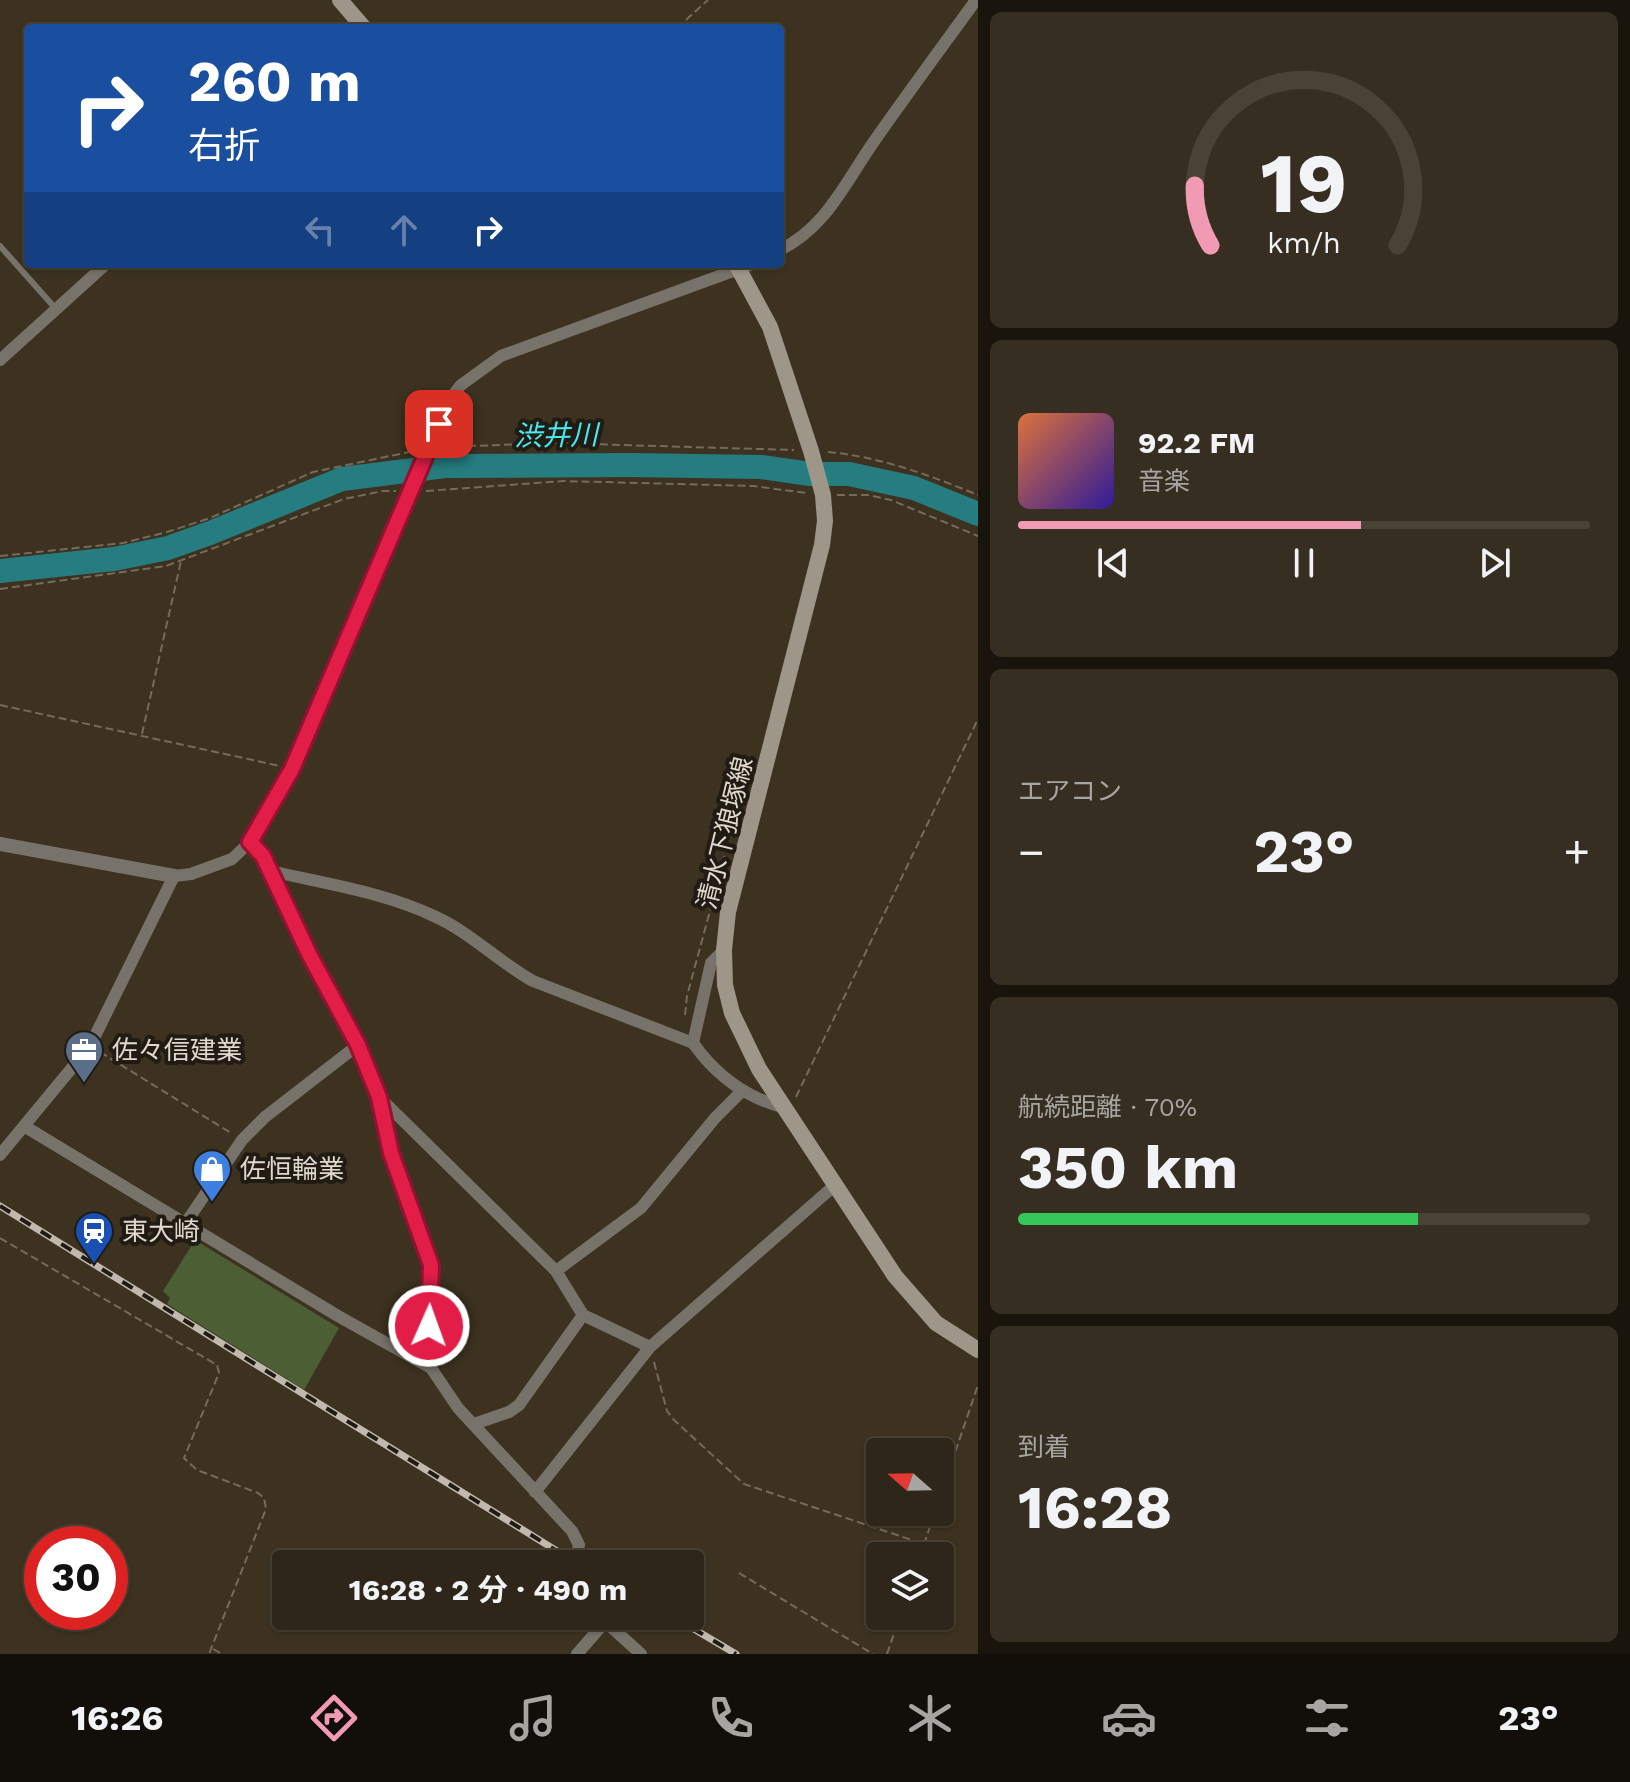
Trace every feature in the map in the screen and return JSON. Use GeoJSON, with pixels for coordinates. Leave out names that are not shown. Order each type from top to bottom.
{"type":"FeatureCollection","features":[{"type":"Feature","properties":{"kind":"main road"},"geometry":{"type":"LineString","coordinates":[[340,0],[361,24]]}},
{"type":"Feature","properties":{"kind":"main road","name":"清水下狼塚線"},"geometry":{"type":"LineString","coordinates":[[743,268],[770,327],[813,457],[822,489],[825,521],[822,545],[728,912],[724,950],[725,985],[732,1013],[753,1059],[834,1186],[914,1300],[936,1323],[978,1350]]}},
{"type":"Feature","properties":{"kind":"street"},"geometry":{"type":"LineString","coordinates":[[784,248],[816,226],[833,206],[872,144],[976,0]]}},
{"type":"Feature","properties":{"kind":"street"},"geometry":{"type":"LineString","coordinates":[[0,360],[102,268]]}},
{"type":"Feature","properties":{"kind":"street"},"geometry":{"type":"LineString","coordinates":[[0,844],[174,876],[191,874],[232,859],[250,842],[292,769],[450,399],[461,385],[501,356],[737,268]]}},
{"type":"Feature","properties":{"kind":"street"},"geometry":{"type":"LineString","coordinates":[[250,842],[271,871],[309,954],[358,1045],[379,1097],[391,1153],[431,1265],[431,1368],[441,1386],[572,1531],[579,1545],[578,1550]]}},
{"type":"Feature","properties":{"kind":"street"},"geometry":{"type":"LineString","coordinates":[[271,871],[398,901],[446,923],[509,968],[533,981],[693,1043],[718,1075],[764,1102],[782,1107]]}},
{"type":"Feature","properties":{"kind":"street"},"geometry":{"type":"LineString","coordinates":[[0,1155],[90,1046],[174,876]]}},
{"type":"Feature","properties":{"kind":"street"},"geometry":{"type":"LineString","coordinates":[[693,1043],[711,963],[724,950]]}},
{"type":"Feature","properties":{"kind":"street"},"geometry":{"type":"LineString","coordinates":[[185,1224],[242,1140],[265,1117],[358,1045]]}},
{"type":"Feature","properties":{"kind":"street"},"geometry":{"type":"LineString","coordinates":[[556,1271],[641,1208],[715,1118],[743,1090]]}},
{"type":"Feature","properties":{"kind":"street"},"geometry":{"type":"LineString","coordinates":[[379,1097],[556,1271],[583,1315],[650,1347]]}},
{"type":"Feature","properties":{"kind":"street"},"geometry":{"type":"LineString","coordinates":[[24,1126],[338,1316],[431,1368]]}},
{"type":"Feature","properties":{"kind":"street"},"geometry":{"type":"LineString","coordinates":[[535,1492],[650,1347],[834,1186]]}},
{"type":"Feature","properties":{"kind":"street"},"geometry":{"type":"LineString","coordinates":[[474,1424],[509,1412],[519,1405],[583,1315]]}},
{"type":"Feature","properties":{"kind":"street"},"geometry":{"type":"LineString","coordinates":[[577,1654],[594,1630]]}},
{"type":"Feature","properties":{"kind":"street"},"geometry":{"type":"LineString","coordinates":[[614,1630],[641,1654]]}},
{"type":"Feature","properties":{"kind":"lane"},"geometry":{"type":"LineString","coordinates":[[0,246],[57,309]]}},
{"type":"Feature","properties":{"kind":"path"},"geometry":{"type":"LineString","coordinates":[[681,24],[708,0]]}},
{"type":"Feature","properties":{"kind":"path"},"geometry":{"type":"LineString","coordinates":[[813,457],[853,455],[917,470],[978,495]]}},
{"type":"Feature","properties":{"kind":"path"},"geometry":{"type":"LineString","coordinates":[[0,589],[137,572],[181,561],[344,499],[412,489],[563,481],[822,489],[879,497],[978,536]]}},
{"type":"Feature","properties":{"kind":"path"},"geometry":{"type":"LineString","coordinates":[[142,736],[181,561]]}},
{"type":"Feature","properties":{"kind":"path"},"geometry":{"type":"LineString","coordinates":[[0,705],[292,769]]}},
{"type":"Feature","properties":{"kind":"path"},"geometry":{"type":"LineString","coordinates":[[782,1107],[797,1096],[978,719]]}},
{"type":"Feature","properties":{"kind":"path"},"geometry":{"type":"LineString","coordinates":[[695,1028],[685,1019],[685,1008],[749,767]]}},
{"type":"Feature","properties":{"kind":"path"},"geometry":{"type":"LineString","coordinates":[[90,1046],[242,1140]]}},
{"type":"Feature","properties":{"kind":"path"},"geometry":{"type":"LineString","coordinates":[[0,1238],[217,1365],[219,1373],[184,1458],[197,1470],[258,1493],[264,1498],[266,1509],[209,1654]]}},
{"type":"Feature","properties":{"kind":"path"},"geometry":{"type":"LineString","coordinates":[[650,1347],[667,1411],[744,1484],[918,1542]]}},
{"type":"Feature","properties":{"kind":"path"},"geometry":{"type":"LineString","coordinates":[[954,1456],[978,1385]]}},
{"type":"Feature","properties":{"kind":"path"},"geometry":{"type":"LineString","coordinates":[[739,1573],[873,1654]]}},
{"type":"Feature","properties":{"kind":"path"},"geometry":{"type":"LineString","coordinates":[[887,1654],[895,1630]]}},
{"type":"Feature","properties":{"kind":"path"},"geometry":{"type":"LineString","coordinates":[[212,1648],[222,1654]]}},
{"type":"Feature","properties":{"kind":"green space"},"geometry":{"type":"Polygon","coordinates":[[[195,1240],[339,1328],[304,1390],[167,1304],[170,1298],[163,1291],[195,1240]]]}},
{"type":"Feature","properties":{"kind":"waterway","name":"渋井川"},"geometry":{"type":"LineString","coordinates":[[0,571],[114,559],[168,548],[342,479],[445,466],[761,467],[810,474],[849,474],[914,488],[978,514]]}},
{"type":"Feature","properties":{"kind":"railway"},"geometry":{"type":"LineString","coordinates":[[0,1206],[555,1550]]}},
{"type":"Feature","properties":{"kind":"railway"},"geometry":{"type":"LineString","coordinates":[[696,1630],[736,1654]]}},
{"type":"Feature","properties":{"kind":"place","name":"佐々信建業"},"geometry":{"type":"Point","coordinates":[84,1084]}},
{"type":"Feature","properties":{"kind":"place","name":"佐恒輪業"},"geometry":{"type":"Point","coordinates":[212,1203]}},
{"type":"Feature","properties":{"kind":"place","name":"東大崎"},"geometry":{"type":"Point","coordinates":[94,1265]}},
{"type":"Feature","properties":{"kind":"route"},"geometry":{"type":"LineString","coordinates":[[429,1326],[431,1265],[391,1153],[379,1097],[358,1045],[309,954],[263,856],[250,842],[292,769],[439,424]]}}]}
